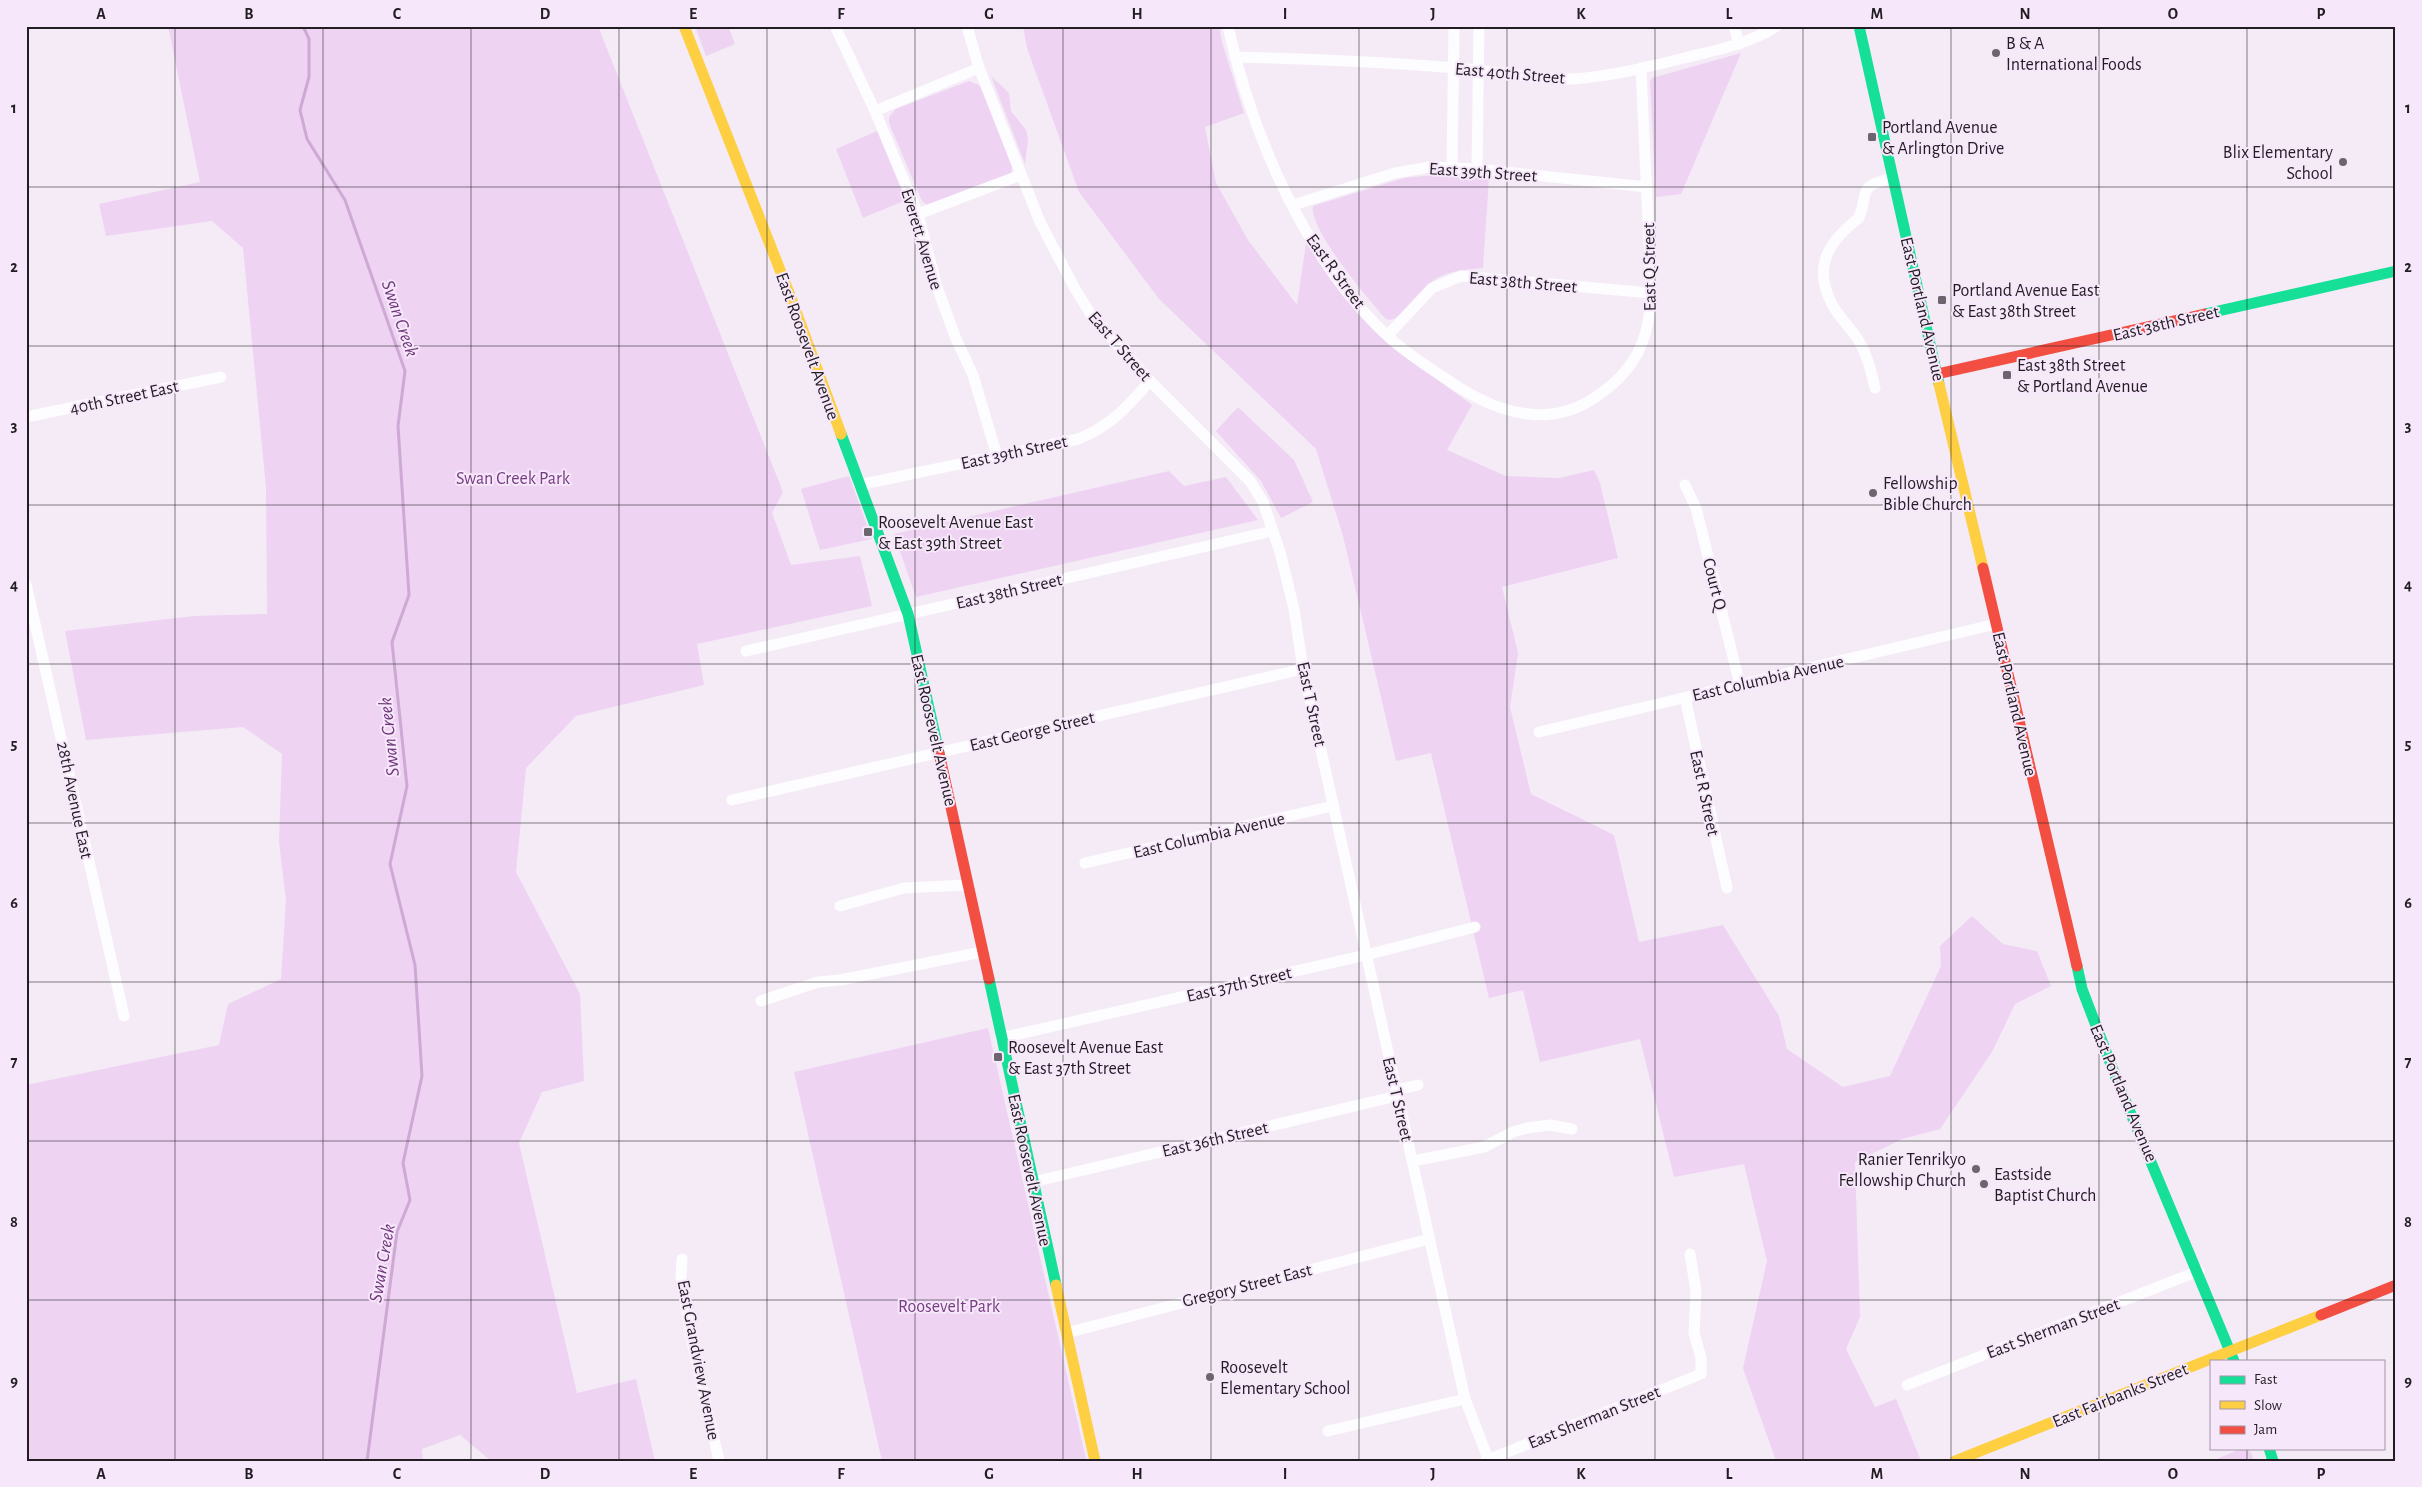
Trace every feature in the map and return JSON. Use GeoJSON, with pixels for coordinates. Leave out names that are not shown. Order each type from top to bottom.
{"type":"FeatureCollection","features":[{"type":"Feature","properties":{"kind":"street","name":"East Roosevelt Avenue"},"geometry":{"type":"LineString","coordinates":[[684,26],[791,298],[858,485],[908,614],[1095,1461]]}},
{"type":"Feature","properties":{"kind":"street","name":"Everett Avenue"},"geometry":{"type":"LineString","coordinates":[[835,26],[875,111],[918,214],[937,287],[956,339],[973,375],[997,456]]}},
{"type":"Feature","properties":{"kind":"street","name":"East T Street"},"geometry":{"type":"LineString","coordinates":[[967,26],[979,68],[1020,175],[1044,230],[1074,287],[1093,318],[1150,381],[1250,481],[1263,502],[1273,531],[1294,609],[1303,669],[1465,1399],[1487,1460]]}},
{"type":"Feature","properties":{"kind":"street","name":"East R Street"},"geometry":{"type":"LineString","coordinates":[[1228,26],[1235,57],[1257,126],[1293,205],[1313,242],[1340,283],[1388,335],[1432,370],[1478,399],[1505,411],[1551,414]]}},
{"type":"Feature","properties":{"kind":"street"},"geometry":{"type":"LineString","coordinates":[[1452,167],[1454,26]]}},
{"type":"Feature","properties":{"kind":"street"},"geometry":{"type":"LineString","coordinates":[[1477,168],[1479,26]]}},
{"type":"Feature","properties":{"kind":"street"},"geometry":{"type":"LineString","coordinates":[[1734,26],[1739,44]]}},
{"type":"Feature","properties":{"kind":"street","name":"East 40th Street"},"geometry":{"type":"LineString","coordinates":[[1235,57],[1324,59],[1478,70],[1541,79],[1570,79],[1597,77],[1641,68],[1739,44],[1760,37],[1777,26]]}},
{"type":"Feature","properties":{"kind":"street","name":"East Portland Avenue"},"geometry":{"type":"LineString","coordinates":[[1859,26],[1937,374],[2082,989],[2102,1042],[2199,1271],[2232,1355]]}},
{"type":"Feature","properties":{"kind":"street"},"geometry":{"type":"LineString","coordinates":[[875,111],[979,68]]}},
{"type":"Feature","properties":{"kind":"street","name":"East Q Street"},"geometry":{"type":"LineString","coordinates":[[1551,414],[1571,410],[1588,402],[1619,380],[1644,343],[1650,318],[1651,293],[1641,68]]}},
{"type":"Feature","properties":{"kind":"street","name":"East 39th Street"},"geometry":{"type":"LineString","coordinates":[[1293,205],[1406,170],[1452,167],[1477,168],[1647,187]]}},
{"type":"Feature","properties":{"kind":"street"},"geometry":{"type":"LineString","coordinates":[[918,214],[1020,175]]}},
{"type":"Feature","properties":{"kind":"street"},"geometry":{"type":"LineString","coordinates":[[1875,388],[1866,356],[1859,340],[1832,304],[1824,278],[1823,267],[1827,254],[1836,238],[1859,218],[1863,195],[1867,187],[1875,182],[1893,178]]}},
{"type":"Feature","properties":{"kind":"street","name":"East 38th Street"},"geometry":{"type":"LineString","coordinates":[[1937,374],[2396,271]]}},
{"type":"Feature","properties":{"kind":"street","name":"East 38th Street"},"geometry":{"type":"LineString","coordinates":[[1388,335],[1432,288],[1460,276],[1651,293]]}},
{"type":"Feature","properties":{"kind":"street","name":"40th Street East"},"geometry":{"type":"LineString","coordinates":[[26,418],[221,377]]}},
{"type":"Feature","properties":{"kind":"street","name":"East 39th Street"},"geometry":{"type":"LineString","coordinates":[[858,485],[1078,439],[1094,433],[1123,412],[1150,381]]}},
{"type":"Feature","properties":{"kind":"street","name":"Court Q"},"geometry":{"type":"LineString","coordinates":[[1685,485],[1696,508],[1740,685]]}},
{"type":"Feature","properties":{"kind":"street","name":"East 38th Street"},"geometry":{"type":"LineString","coordinates":[[746,651],[1273,531]]}},
{"type":"Feature","properties":{"kind":"street","name":"28th Avenue East"},"geometry":{"type":"LineString","coordinates":[[26,584],[124,1016]]}},
{"type":"Feature","properties":{"kind":"street","name":"East Columbia Avenue"},"geometry":{"type":"LineString","coordinates":[[1539,732],[1996,624]]}},
{"type":"Feature","properties":{"kind":"street","name":"East George Street"},"geometry":{"type":"LineString","coordinates":[[732,800],[1303,669]]}},
{"type":"Feature","properties":{"kind":"street","name":"East R Street"},"geometry":{"type":"LineString","coordinates":[[1685,698],[1727,888]]}},
{"type":"Feature","properties":{"kind":"street","name":"East Columbia Avenue"},"geometry":{"type":"LineString","coordinates":[[1085,863],[1333,806]]}},
{"type":"Feature","properties":{"kind":"street"},"geometry":{"type":"LineString","coordinates":[[840,906],[904,888],[968,885]]}},
{"type":"Feature","properties":{"kind":"street","name":"East 37th Street"},"geometry":{"type":"LineString","coordinates":[[1002,1038],[1366,955],[1475,927]]}},
{"type":"Feature","properties":{"kind":"street"},"geometry":{"type":"LineString","coordinates":[[761,1001],[818,982],[840,980],[982,952]]}},
{"type":"Feature","properties":{"kind":"street","name":"East 36th Street"},"geometry":{"type":"LineString","coordinates":[[1033,1182],[1397,1093],[1418,1085]]}},
{"type":"Feature","properties":{"kind":"street"},"geometry":{"type":"LineString","coordinates":[[1413,1161],[1484,1147],[1513,1132],[1528,1128],[1550,1125],[1572,1129]]}},
{"type":"Feature","properties":{"kind":"street","name":"Gregory Street East"},"geometry":{"type":"LineString","coordinates":[[1066,1332],[1429,1239]]}},
{"type":"Feature","properties":{"kind":"street","name":"East Sherman Street"},"geometry":{"type":"LineString","coordinates":[[1487,1460],[1700,1374],[1702,1363],[1694,1333],[1696,1292],[1690,1254]]}},
{"type":"Feature","properties":{"kind":"street","name":"East Grandview Avenue"},"geometry":{"type":"LineString","coordinates":[[682,1259],[681,1278],[693,1346],[719,1461]]}},
{"type":"Feature","properties":{"kind":"street","name":"East Sherman Street"},"geometry":{"type":"LineString","coordinates":[[1907,1385],[2199,1271]]}},
{"type":"Feature","properties":{"kind":"street","name":"East Fairbanks Street"},"geometry":{"type":"LineString","coordinates":[[2219,1360],[2396,1285]]}},
{"type":"Feature","properties":{"kind":"street","name":"East Fairbanks Street"},"geometry":{"type":"LineString","coordinates":[[1955,1461],[2210,1363]]}},
{"type":"Feature","properties":{"kind":"street"},"geometry":{"type":"LineString","coordinates":[[1328,1431],[1465,1399]]}},
{"type":"Feature","properties":{"kind":"green space","name":"Swan Creek Park"},"geometry":{"type":"Polygon","coordinates":[[[168,26],[598,26],[783,492],[772,513],[791,565],[860,556],[872,606],[697,644],[704,685],[576,716],[526,768],[516,872],[580,994],[584,1081],[542,1092],[519,1143],[577,1393],[636,1379],[655,1461],[491,1461],[460,1435],[422,1449],[423,1461],[26,1461],[26,1085],[219,1045],[228,1004],[281,979],[286,900],[279,842],[282,754],[243,727],[86,740],[65,631],[194,616],[267,614],[266,488],[243,248],[212,221],[106,236],[99,204],[200,182],[168,26]]]}},
{"type":"Feature","properties":{"kind":"green space"},"geometry":{"type":"Polygon","coordinates":[[[695,26],[728,26],[735,44],[706,56],[695,26]]]}},
{"type":"Feature","properties":{"kind":"green space"},"geometry":{"type":"Polygon","coordinates":[[[1023,26],[1219,26],[1222,42],[1244,113],[1205,127],[1216,183],[1248,240],[1297,305],[1306,243],[1343,296],[1388,343],[1472,405],[1447,450],[1506,476],[1559,478],[1594,470],[1600,483],[1618,558],[1502,587],[1518,653],[1510,707],[1531,794],[1614,835],[1639,942],[1723,925],[1779,1016],[1787,1049],[1843,1087],[1890,1076],[1941,966],[1940,946],[1972,916],[2003,944],[2037,951],[2051,986],[2015,1004],[1992,1052],[1940,1129],[1902,1139],[1855,1162],[1860,1317],[1846,1349],[1875,1407],[1896,1399],[1921,1461],[1776,1461],[1743,1368],[1767,1261],[1744,1164],[1674,1177],[1640,1039],[1540,1062],[1523,990],[1489,998],[1431,753],[1396,761],[1343,536],[1316,449],[1159,299],[1079,192],[1027,48],[1023,26]]]}},
{"type":"Feature","properties":{"kind":"green space"},"geometry":{"type":"Polygon","coordinates":[[[1741,53],[1681,194],[1656,197],[1650,83],[1652,78],[1741,53]]]}},
{"type":"Feature","properties":{"kind":"green space"},"geometry":{"type":"Polygon","coordinates":[[[991,76],[1009,93],[1011,111],[1026,130],[1028,139],[1025,164],[991,76]]]}},
{"type":"Feature","properties":{"kind":"green space"},"geometry":{"type":"Polygon","coordinates":[[[969,81],[981,86],[1012,167],[1011,173],[927,205],[922,201],[889,123],[889,117],[896,109],[969,81]]]}},
{"type":"Feature","properties":{"kind":"green space"},"geometry":{"type":"Polygon","coordinates":[[[877,131],[906,200],[863,218],[836,149],[877,131]]]}},
{"type":"Feature","properties":{"kind":"green space"},"geometry":{"type":"Polygon","coordinates":[[[1434,175],[1489,178],[1483,268],[1455,271],[1442,275],[1430,283],[1402,314],[1390,320],[1385,318],[1341,264],[1320,231],[1314,217],[1313,206],[1404,178],[1434,175]]]}},
{"type":"Feature","properties":{"kind":"green space"},"geometry":{"type":"Polygon","coordinates":[[[1238,407],[1294,460],[1313,502],[1281,518],[1261,481],[1216,431],[1238,407]]]}},
{"type":"Feature","properties":{"kind":"green space"},"geometry":{"type":"Polygon","coordinates":[[[1169,471],[1184,486],[1226,477],[1258,520],[916,597],[894,534],[1169,471]]]}},
{"type":"Feature","properties":{"kind":"green space"},"geometry":{"type":"Polygon","coordinates":[[[849,476],[872,539],[820,550],[801,489],[849,476]]]}},
{"type":"Feature","properties":{"kind":"green space","name":"Roosevelt Park"},"geometry":{"type":"Polygon","coordinates":[[[988,1028],[1086,1459],[882,1461],[794,1072],[988,1028]]]}},
{"type":"Feature","properties":{"kind":"green space"},"geometry":{"type":"Polygon","coordinates":[[[2238,1450],[2250,1450],[2254,1461],[2212,1461],[2238,1450]]]}},
{"type":"Feature","properties":{"kind":"waterway","name":"Swan Creek"},"geometry":{"type":"LineString","coordinates":[[303,26],[309,39],[309,77],[300,110],[307,139],[345,200],[405,371],[398,426],[409,595],[392,642],[407,786],[390,864],[415,965],[422,1076],[403,1163],[410,1200],[397,1232],[367,1461]]}},
{"type":"Feature","properties":{"kind":"traffic: fast"},"geometry":{"type":"LineString","coordinates":[[1859,26],[1939,384]]}},
{"type":"Feature","properties":{"kind":"traffic: fast"},"geometry":{"type":"LineString","coordinates":[[2205,314],[2396,271]]}},
{"type":"Feature","properties":{"kind":"traffic: fast"},"geometry":{"type":"LineString","coordinates":[[841,434],[908,614],[939,753]]}},
{"type":"Feature","properties":{"kind":"traffic: fast"},"geometry":{"type":"LineString","coordinates":[[2077,966],[2082,989],[2118,1083],[2234,1360]]}},
{"type":"Feature","properties":{"kind":"traffic: fast"},"geometry":{"type":"LineString","coordinates":[[989,979],[1056,1285]]}},
{"type":"Feature","properties":{"kind":"traffic: fast"},"geometry":{"type":"LineString","coordinates":[[2270,1450],[2273,1461]]}},
{"type":"Feature","properties":{"kind":"traffic: slow"},"geometry":{"type":"LineString","coordinates":[[684,26],[791,298],[841,434]]}},
{"type":"Feature","properties":{"kind":"traffic: slow"},"geometry":{"type":"LineString","coordinates":[[1939,384],[1983,568]]}},
{"type":"Feature","properties":{"kind":"traffic: slow"},"geometry":{"type":"LineString","coordinates":[[1056,1285],[1095,1461]]}},
{"type":"Feature","properties":{"kind":"traffic: slow"},"geometry":{"type":"LineString","coordinates":[[1955,1461],[2321,1315]]}},
{"type":"Feature","properties":{"kind":"traffic: jam"},"geometry":{"type":"LineString","coordinates":[[1937,374],[2205,314]]}},
{"type":"Feature","properties":{"kind":"traffic: jam"},"geometry":{"type":"LineString","coordinates":[[1983,568],[2077,966]]}},
{"type":"Feature","properties":{"kind":"traffic: jam"},"geometry":{"type":"LineString","coordinates":[[939,753],[989,979]]}},
{"type":"Feature","properties":{"kind":"traffic: jam"},"geometry":{"type":"LineString","coordinates":[[2321,1315],[2396,1285]]}},
{"type":"Feature","properties":{"kind":"place","name":"B & A International Foods"},"geometry":{"type":"Point","coordinates":[1996,53]}},
{"type":"Feature","properties":{"kind":"place","name":"Portland Avenue & Arlington Drive"},"geometry":{"type":"Point","coordinates":[1872,137]}},
{"type":"Feature","properties":{"kind":"place","name":"Blix Elementary School"},"geometry":{"type":"Point","coordinates":[2343,162]}},
{"type":"Feature","properties":{"kind":"place","name":"Portland Avenue East & East 38th Street"},"geometry":{"type":"Point","coordinates":[1942,300]}},
{"type":"Feature","properties":{"kind":"place","name":"East 38th Street & Portland Avenue"},"geometry":{"type":"Point","coordinates":[2007,375]}},
{"type":"Feature","properties":{"kind":"place","name":"Fellowship Bible Church"},"geometry":{"type":"Point","coordinates":[1873,493]}},
{"type":"Feature","properties":{"kind":"place","name":"Roosevelt Avenue East & East 39th Street"},"geometry":{"type":"Point","coordinates":[868,532]}},
{"type":"Feature","properties":{"kind":"place","name":"Roosevelt Avenue East & East 37th Street"},"geometry":{"type":"Point","coordinates":[998,1057]}},
{"type":"Feature","properties":{"kind":"place","name":"Ranier Tenrikyo Fellowship Church"},"geometry":{"type":"Point","coordinates":[1976,1169]}},
{"type":"Feature","properties":{"kind":"place","name":"Eastside Baptist Church"},"geometry":{"type":"Point","coordinates":[1984,1184]}},
{"type":"Feature","properties":{"kind":"place","name":"Roosevelt Elementary School"},"geometry":{"type":"Point","coordinates":[1210,1377]}}]}
